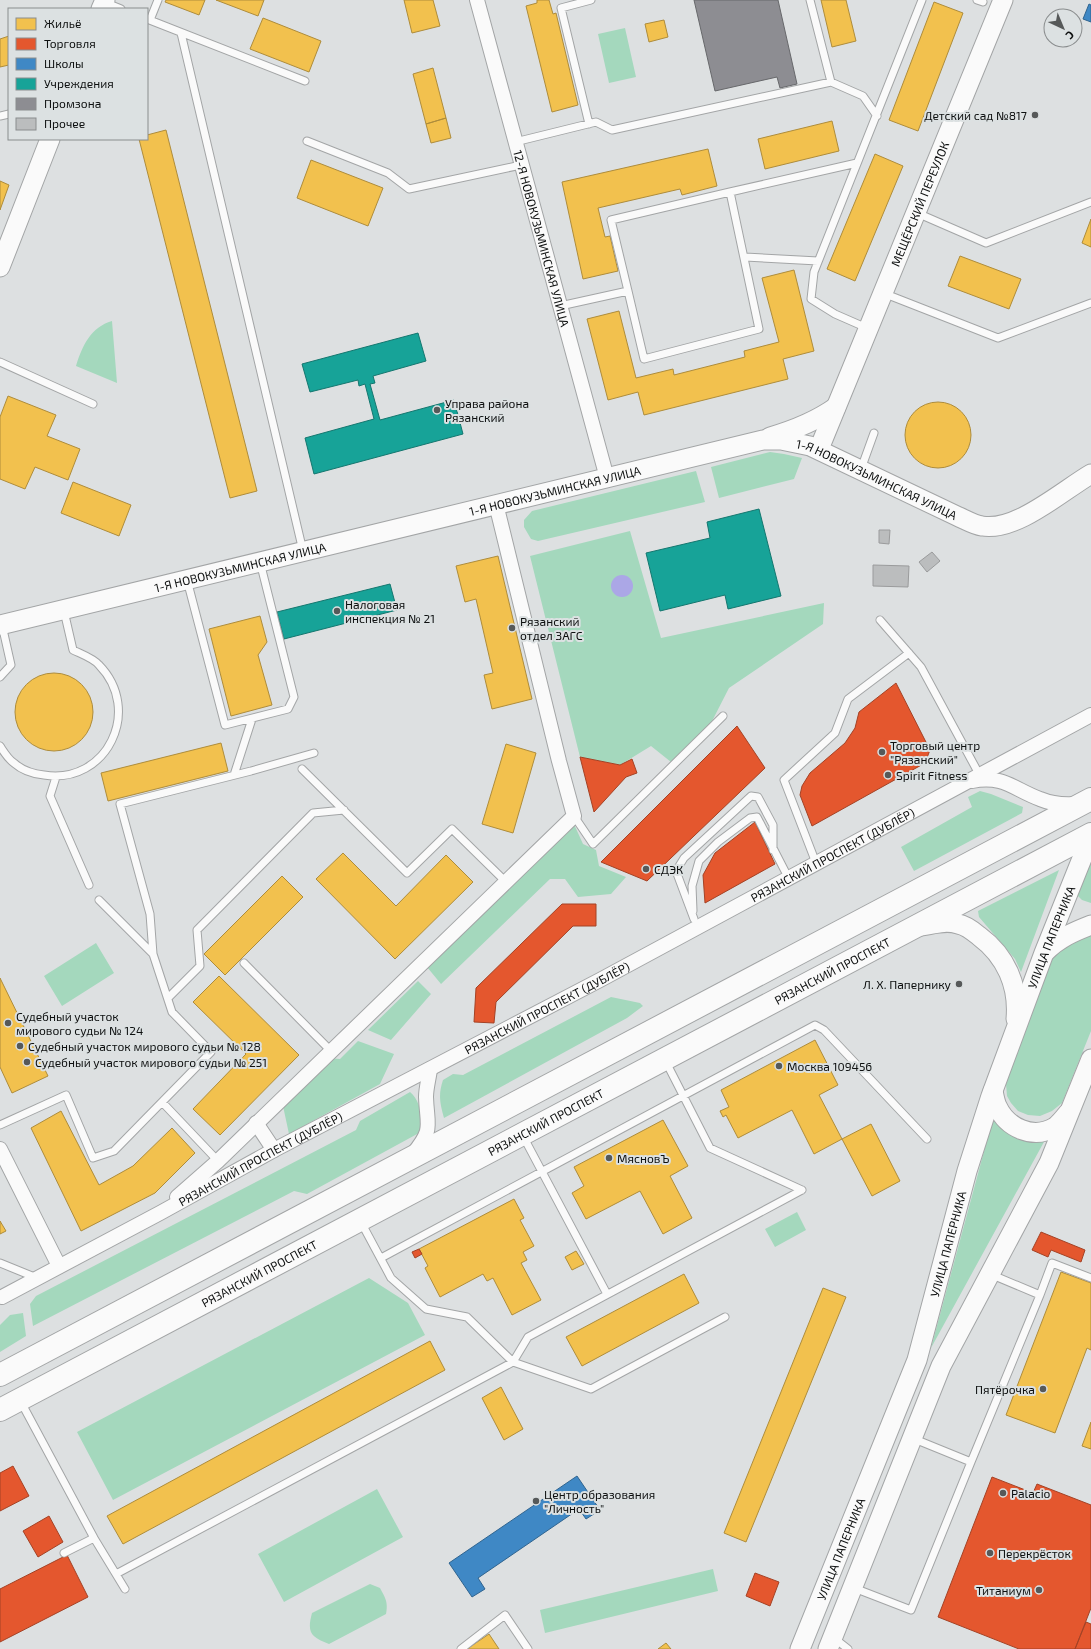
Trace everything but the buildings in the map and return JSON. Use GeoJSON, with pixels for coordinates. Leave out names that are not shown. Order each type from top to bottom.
{"type":"FeatureCollection","features":[{"type":"Feature","properties":{"kind":"main road"},"geometry":{"type":"LineString","coordinates":[[0,1374],[1087,802]]}},
{"type":"Feature","properties":{"kind":"main road","name":"РЯЗАНСКИЙ ПРОСПЕКТ"},"geometry":{"type":"LineString","coordinates":[[0,1410],[910,928],[1091,835]]}},
{"type":"Feature","properties":{"kind":"street","name":"12-Я НОВОКУЗЬМИНСКАЯ УЛИЦА"},"geometry":{"type":"LineString","coordinates":[[477,0],[607,478]]}},
{"type":"Feature","properties":{"kind":"street","name":"МЕЩЁРСКИЙ ПЕРЕУЛОК"},"geometry":{"type":"LineString","coordinates":[[818,450],[1003,0]]}},
{"type":"Feature","properties":{"kind":"street"},"geometry":{"type":"LineString","coordinates":[[0,267],[50,140]]}},
{"type":"Feature","properties":{"kind":"street"},"geometry":{"type":"LineString","coordinates":[[763,440],[799,428],[821,418],[836,407]]}},
{"type":"Feature","properties":{"kind":"street","name":"1-Я НОВОКУЗЬМИНСКАЯ УЛИЦА"},"geometry":{"type":"LineString","coordinates":[[1,625],[763,440],[781,440],[803,444],[980,526],[992,527],[1019,520],[1089,475]]}},
{"type":"Feature","properties":{"kind":"street"},"geometry":{"type":"LineString","coordinates":[[160,1213],[218,1161],[574,816],[559,761],[496,504]]}},
{"type":"Feature","properties":{"kind":"street","name":"РЯЗАНСКИЙ ПРОСПЕКТ (ДУБЛЁР)"},"geometry":{"type":"LineString","coordinates":[[2,1296],[160,1213],[274,1150],[430,1069],[695,923],[816,863],[1091,715]]}},
{"type":"Feature","properties":{"kind":"street"},"geometry":{"type":"LineString","coordinates":[[966,783],[984,779],[996,780],[1009,784],[1039,799],[1051,803],[1065,805],[1087,802]]}},
{"type":"Feature","properties":{"kind":"street","name":"УЛИЦА ПАПЕРНИКА"},"geometry":{"type":"LineString","coordinates":[[800,1649],[917,1360],[967,1171],[993,1091],[1044,953],[1091,835]]}},
{"type":"Feature","properties":{"kind":"street"},"geometry":{"type":"LineString","coordinates":[[910,928],[943,922],[959,924],[974,931],[984,939],[998,953],[1010,974],[1015,988],[1017,1005],[1015,1032]]}},
{"type":"Feature","properties":{"kind":"street"},"geometry":{"type":"LineString","coordinates":[[1044,953],[1056,941],[1091,925]]}},
{"type":"Feature","properties":{"kind":"street","name":"УЛИЦА ПАПЕРНИКА"},"geometry":{"type":"LineString","coordinates":[[831,1643],[941,1366],[1049,1163],[1091,1059]]}},
{"type":"Feature","properties":{"kind":"street"},"geometry":{"type":"LineString","coordinates":[[410,1158],[428,1131],[429,1120],[426,1096],[430,1069]]}},
{"type":"Feature","properties":{"kind":"street"},"geometry":{"type":"LineString","coordinates":[[993,1091],[997,1107],[1009,1122],[1021,1131],[1037,1133],[1054,1127],[1069,1112]]}},
{"type":"Feature","properties":{"kind":"street"},"geometry":{"type":"LineString","coordinates":[[256,1123],[274,1150]]}},
{"type":"Feature","properties":{"kind":"street"},"geometry":{"type":"LineString","coordinates":[[0,1149],[59,1266]]}},
{"type":"Feature","properties":{"kind":"lane"},"geometry":{"type":"LineString","coordinates":[[158,0],[149,20],[306,82]]}},
{"type":"Feature","properties":{"kind":"lane"},"geometry":{"type":"LineString","coordinates":[[589,124],[561,8],[591,0]]}},
{"type":"Feature","properties":{"kind":"lane"},"geometry":{"type":"LineString","coordinates":[[810,0],[831,82]]}},
{"type":"Feature","properties":{"kind":"lane"},"geometry":{"type":"LineString","coordinates":[[868,328],[835,314],[811,299],[814,272],[922,0]]}},
{"type":"Feature","properties":{"kind":"lane"},"geometry":{"type":"LineString","coordinates":[[103,4],[117,8]]}},
{"type":"Feature","properties":{"kind":"lane"},"geometry":{"type":"LineString","coordinates":[[182,33],[303,551]]}},
{"type":"Feature","properties":{"kind":"lane"},"geometry":{"type":"LineString","coordinates":[[515,142],[596,122],[612,130],[831,82],[863,96],[877,116]]}},
{"type":"Feature","properties":{"kind":"lane"},"geometry":{"type":"LineString","coordinates":[[307,141],[388,173],[409,190],[521,165]]}},
{"type":"Feature","properties":{"kind":"lane"},"geometry":{"type":"LineString","coordinates":[[730,192],[745,257],[759,329],[644,359],[611,220],[730,192],[857,164]]}},
{"type":"Feature","properties":{"kind":"lane"},"geometry":{"type":"LineString","coordinates":[[916,213],[986,243],[1091,202]]}},
{"type":"Feature","properties":{"kind":"lane"},"geometry":{"type":"LineString","coordinates":[[745,257],[818,261]]}},
{"type":"Feature","properties":{"kind":"lane"},"geometry":{"type":"LineString","coordinates":[[560,306],[628,291]]}},
{"type":"Feature","properties":{"kind":"lane"},"geometry":{"type":"LineString","coordinates":[[883,293],[998,338],[1091,304]]}},
{"type":"Feature","properties":{"kind":"lane"},"geometry":{"type":"LineString","coordinates":[[0,362],[93,404]]}},
{"type":"Feature","properties":{"kind":"lane"},"geometry":{"type":"LineString","coordinates":[[860,470],[874,433]]}},
{"type":"Feature","properties":{"kind":"lane"},"geometry":{"type":"LineString","coordinates":[[187,580],[225,725],[252,719],[288,709],[294,697],[260,562]]}},
{"type":"Feature","properties":{"kind":"lane"},"geometry":{"type":"LineString","coordinates":[[0,746],[13,763],[33,774],[56,777],[78,773],[97,761],[110,747],[118,726],[119,703],[112,682],[98,664],[73,650],[63,610]]}},
{"type":"Feature","properties":{"kind":"lane"},"geometry":{"type":"LineString","coordinates":[[880,620],[921,667],[979,774]]}},
{"type":"Feature","properties":{"kind":"lane"},"geometry":{"type":"LineString","coordinates":[[0,677],[11,666],[1,625]]}},
{"type":"Feature","properties":{"kind":"lane"},"geometry":{"type":"LineString","coordinates":[[816,863],[784,780],[835,733],[848,700],[909,653]]}},
{"type":"Feature","properties":{"kind":"lane"},"geometry":{"type":"LineString","coordinates":[[574,816],[593,844],[723,716]]}},
{"type":"Feature","properties":{"kind":"lane"},"geometry":{"type":"LineString","coordinates":[[234,775],[252,719]]}},
{"type":"Feature","properties":{"kind":"lane"},"geometry":{"type":"LineString","coordinates":[[0,1124],[66,1095],[93,1158],[114,1151],[211,1052],[172,1012],[153,954],[150,914],[120,804],[314,753]]}},
{"type":"Feature","properties":{"kind":"lane"},"geometry":{"type":"LineString","coordinates":[[302,769],[407,874],[452,829],[506,882]]}},
{"type":"Feature","properties":{"kind":"lane"},"geometry":{"type":"LineString","coordinates":[[56,777],[50,796],[88,885]]}},
{"type":"Feature","properties":{"kind":"lane"},"geometry":{"type":"LineString","coordinates":[[695,923],[676,871],[684,858],[751,796],[758,797],[773,825],[774,850]]}},
{"type":"Feature","properties":{"kind":"lane"},"geometry":{"type":"LineString","coordinates":[[168,998],[200,966],[197,930],[313,813],[344,810]]}},
{"type":"Feature","properties":{"kind":"lane"},"geometry":{"type":"LineString","coordinates":[[695,923],[692,886],[699,861],[718,842],[750,818],[757,817],[788,877]]}},
{"type":"Feature","properties":{"kind":"lane"},"geometry":{"type":"LineString","coordinates":[[99,900],[153,954]]}},
{"type":"Feature","properties":{"kind":"lane"},"geometry":{"type":"LineString","coordinates":[[244,963],[331,1051]]}},
{"type":"Feature","properties":{"kind":"lane"},"geometry":{"type":"LineString","coordinates":[[381,1258],[815,1025],[824,1030],[927,1139]]}},
{"type":"Feature","properties":{"kind":"lane"},"geometry":{"type":"LineString","coordinates":[[116,1574],[513,1362],[528,1337],[802,1190],[710,1148],[664,1059]]}},
{"type":"Feature","properties":{"kind":"lane"},"geometry":{"type":"LineString","coordinates":[[162,1102],[218,1161]]}},
{"type":"Feature","properties":{"kind":"lane"},"geometry":{"type":"LineString","coordinates":[[522,1134],[607,1294]]}},
{"type":"Feature","properties":{"kind":"lane"},"geometry":{"type":"LineString","coordinates":[[360,1220],[391,1278],[426,1309],[467,1317],[513,1362],[591,1389],[725,1317]]}},
{"type":"Feature","properties":{"kind":"lane"},"geometry":{"type":"LineString","coordinates":[[0,1263],[37,1278]]}},
{"type":"Feature","properties":{"kind":"lane"},"geometry":{"type":"LineString","coordinates":[[853,1588],[911,1610],[1052,1263],[1091,1278]]}},
{"type":"Feature","properties":{"kind":"lane"},"geometry":{"type":"LineString","coordinates":[[990,1274],[1040,1295]]}},
{"type":"Feature","properties":{"kind":"lane"},"geometry":{"type":"LineString","coordinates":[[20,1400],[94,1538],[125,1588]]}},
{"type":"Feature","properties":{"kind":"lane"},"geometry":{"type":"LineString","coordinates":[[912,1438],[971,1462]]}},
{"type":"Feature","properties":{"kind":"lane"},"geometry":{"type":"LineString","coordinates":[[64,1553],[94,1538]]}},
{"type":"Feature","properties":{"kind":"lane"},"geometry":{"type":"LineString","coordinates":[[461,1649],[505,1615],[528,1649]]}},
{"type":"Feature","properties":{"kind":"lane"},"geometry":{"type":"LineString","coordinates":[[831,1643],[848,1649]]}},
{"type":"Feature","properties":{"kind":"green space"},"geometry":{"type":"Polygon","coordinates":[[[625,28],[636,77],[609,83],[598,34],[625,28]]]}},
{"type":"Feature","properties":{"kind":"green space"},"geometry":{"type":"Polygon","coordinates":[[[112,321],[117,383],[76,366],[81,351],[88,338],[98,328],[112,321]]]}},
{"type":"Feature","properties":{"kind":"green space"},"geometry":{"type":"Polygon","coordinates":[[[770,452],[802,458],[794,479],[719,498],[711,467],[770,452]]]}},
{"type":"Feature","properties":{"kind":"green space"},"geometry":{"type":"Polygon","coordinates":[[[696,471],[705,502],[538,541],[531,539],[524,527],[524,520],[532,511],[696,471]]]}},
{"type":"Feature","properties":{"kind":"green space"},"geometry":{"type":"Polygon","coordinates":[[[630,531],[661,638],[824,603],[823,624],[729,688],[709,727],[671,762],[651,746],[620,765],[580,757],[530,556],[630,531]]]}},
{"type":"Feature","properties":{"kind":"green space"},"geometry":{"type":"Polygon","coordinates":[[[980,791],[1023,807],[1022,813],[914,871],[901,847],[972,807],[968,797],[980,791]]]}},
{"type":"Feature","properties":{"kind":"green space"},"geometry":{"type":"Polygon","coordinates":[[[573,822],[583,844],[596,850],[599,866],[626,877],[611,894],[578,897],[565,879],[550,879],[441,984],[427,967],[573,822]]]}},
{"type":"Feature","properties":{"kind":"green space"},"geometry":{"type":"Polygon","coordinates":[[[1091,860],[1091,903],[1082,900],[1077,895],[1091,860]]]}},
{"type":"Feature","properties":{"kind":"green space"},"geometry":{"type":"Polygon","coordinates":[[[1059,870],[1021,972],[1015,959],[979,917],[978,911],[1059,870]]]}},
{"type":"Feature","properties":{"kind":"green space"},"geometry":{"type":"Polygon","coordinates":[[[1091,932],[1091,1031],[1062,1103],[1052,1111],[1040,1116],[1028,1115],[1018,1111],[1011,1103],[1007,1096],[1006,1084],[1054,952],[1091,932]]]}},
{"type":"Feature","properties":{"kind":"green space"},"geometry":{"type":"Polygon","coordinates":[[[96,943],[114,973],[62,1006],[44,976],[96,943]]]}},
{"type":"Feature","properties":{"kind":"green space"},"geometry":{"type":"Polygon","coordinates":[[[418,981],[431,994],[391,1040],[368,1030],[418,981]]]}},
{"type":"Feature","properties":{"kind":"green space"},"geometry":{"type":"Polygon","coordinates":[[[611,997],[640,1003],[643,1006],[627,1018],[444,1118],[440,1099],[440,1090],[443,1080],[453,1074],[463,1075],[611,997]]]}},
{"type":"Feature","properties":{"kind":"green space"},"geometry":{"type":"Polygon","coordinates":[[[358,1041],[394,1054],[380,1084],[289,1134],[283,1106],[328,1058],[340,1059],[358,1041]]]}},
{"type":"Feature","properties":{"kind":"green space"},"geometry":{"type":"Polygon","coordinates":[[[410,1092],[414,1096],[419,1106],[421,1123],[419,1133],[307,1194],[294,1191],[33,1326],[30,1304],[36,1296],[356,1130],[360,1121],[410,1092]]]}},
{"type":"Feature","properties":{"kind":"green space"},"geometry":{"type":"Polygon","coordinates":[[[993,1118],[1045,1140],[931,1348],[993,1118]]]}},
{"type":"Feature","properties":{"kind":"green space"},"geometry":{"type":"Polygon","coordinates":[[[797,1212],[806,1230],[775,1247],[765,1229],[797,1212]]]}},
{"type":"Feature","properties":{"kind":"green space"},"geometry":{"type":"Polygon","coordinates":[[[369,1278],[408,1303],[425,1335],[113,1500],[77,1432],[369,1278]]]}},
{"type":"Feature","properties":{"kind":"green space"},"geometry":{"type":"Polygon","coordinates":[[[23,1313],[26,1336],[0,1352],[0,1325],[10,1315],[23,1313]]]}},
{"type":"Feature","properties":{"kind":"green space"},"geometry":{"type":"Polygon","coordinates":[[[377,1489],[403,1537],[284,1602],[258,1554],[377,1489]]]}},
{"type":"Feature","properties":{"kind":"green space"},"geometry":{"type":"Polygon","coordinates":[[[713,1569],[718,1591],[545,1633],[540,1610],[713,1569]]]}},
{"type":"Feature","properties":{"kind":"green space"},"geometry":{"type":"Polygon","coordinates":[[[370,1584],[380,1588],[387,1603],[386,1614],[329,1644],[314,1636],[310,1629],[312,1613],[370,1584]]]}},
{"type":"Feature","properties":{"kind":"shaded area"},"geometry":{"type":"Polygon","coordinates":[[[618,575],[626,575],[633,582],[633,590],[626,597],[618,597],[611,590],[611,582],[618,575]]]}},
{"type":"Feature","properties":{"kind":"place","name":"Детский сад №817"},"geometry":{"type":"Point","coordinates":[1035,115]}},
{"type":"Feature","properties":{"kind":"place","name":"Управа района Рязанский"},"geometry":{"type":"Point","coordinates":[437,410]}},
{"type":"Feature","properties":{"kind":"place","name":"Налоговая инспекция № 21"},"geometry":{"type":"Point","coordinates":[337,611]}},
{"type":"Feature","properties":{"kind":"place","name":"Рязанский отдел ЗАГС"},"geometry":{"type":"Point","coordinates":[512,628]}},
{"type":"Feature","properties":{"kind":"place","name":"Торговый центр \"Рязанский\""},"geometry":{"type":"Point","coordinates":[882,752]}},
{"type":"Feature","properties":{"kind":"place","name":"Spirit Fitness"},"geometry":{"type":"Point","coordinates":[888,775]}},
{"type":"Feature","properties":{"kind":"place","name":"СДЭК"},"geometry":{"type":"Point","coordinates":[646,869]}},
{"type":"Feature","properties":{"kind":"place","name":"Л. Х. Папернику"},"geometry":{"type":"Point","coordinates":[959,984]}},
{"type":"Feature","properties":{"kind":"place","name":"Судебный участок мирового судьи № 124"},"geometry":{"type":"Point","coordinates":[8,1023]}},
{"type":"Feature","properties":{"kind":"place","name":"Судебный участок мирового судьи № 128"},"geometry":{"type":"Point","coordinates":[20,1046]}},
{"type":"Feature","properties":{"kind":"place","name":"Судебный участок мирового судьи № 251"},"geometry":{"type":"Point","coordinates":[27,1062]}},
{"type":"Feature","properties":{"kind":"place","name":"Москва 109456"},"geometry":{"type":"Point","coordinates":[779,1066]}},
{"type":"Feature","properties":{"kind":"place","name":"МясновЪ"},"geometry":{"type":"Point","coordinates":[609,1158]}},
{"type":"Feature","properties":{"kind":"place","name":"Пятёрочка"},"geometry":{"type":"Point","coordinates":[1043,1389]}},
{"type":"Feature","properties":{"kind":"place","name":"Palacio"},"geometry":{"type":"Point","coordinates":[1003,1493]}},
{"type":"Feature","properties":{"kind":"place","name":"Центр образования \"Личность\""},"geometry":{"type":"Point","coordinates":[536,1501]}},
{"type":"Feature","properties":{"kind":"place","name":"Перекрёсток"},"geometry":{"type":"Point","coordinates":[990,1553]}},
{"type":"Feature","properties":{"kind":"place","name":"Титаниум"},"geometry":{"type":"Point","coordinates":[1039,1590]}}]}
